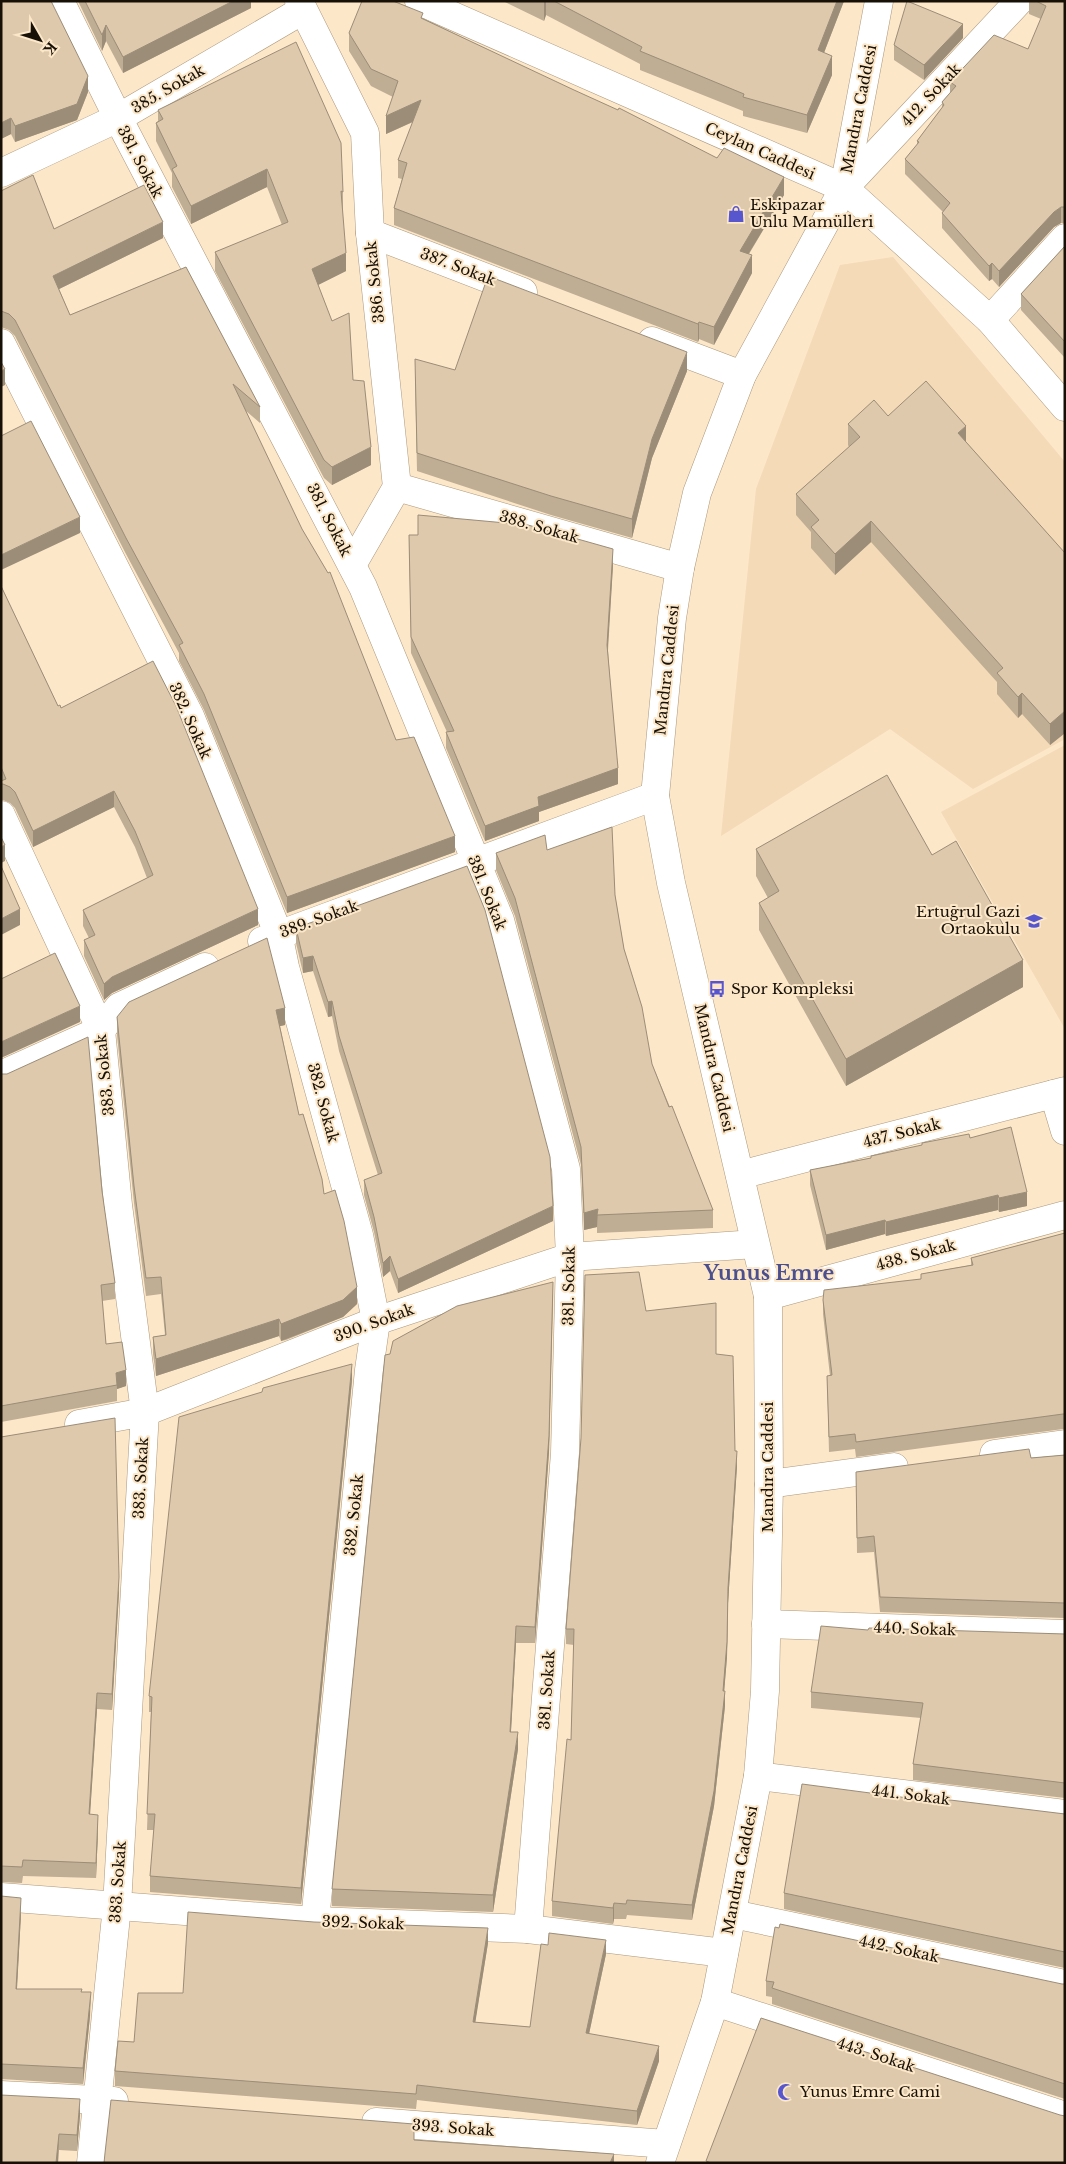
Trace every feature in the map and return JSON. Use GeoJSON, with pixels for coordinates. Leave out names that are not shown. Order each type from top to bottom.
{"type":"FeatureCollection","features":[{"type":"Feature","properties":{"kind":"street","name":"381. Sokak"},"geometry":{"type":"LineString","coordinates":[[60,1],[118,118],[363,587],[500,920],[566,1169],[570,1257],[565,1453],[528,1929]]}},
{"type":"Feature","properties":{"kind":"street","name":"Ceylan Caddesi"},"geometry":{"type":"LineString","coordinates":[[419,1],[844,188],[990,320],[1065,408]]}},
{"type":"Feature","properties":{"kind":"street","name":"Mandıra Caddesi"},"geometry":{"type":"LineString","coordinates":[[663,2154],[715,2002],[758,1776],[765,1691],[769,1484],[768,1296],[673,893],[655,796],[672,618],[680,568],[697,493],[742,375],[844,188],[879,1]]}},
{"type":"Feature","properties":{"kind":"street","name":"412. Sokak"},"geometry":{"type":"LineString","coordinates":[[844,188],[1019,1]]}},
{"type":"Feature","properties":{"kind":"street","name":"385. Sokak"},"geometry":{"type":"LineString","coordinates":[[1,173],[118,118],[301,5]]}},
{"type":"Feature","properties":{"kind":"street","name":"386. Sokak"},"geometry":{"type":"LineString","coordinates":[[301,5],[365,133],[370,233],[397,487]]}},
{"type":"Feature","properties":{"kind":"street","name":"387. Sokak"},"geometry":{"type":"LineString","coordinates":[[370,233],[547,301]]}},
{"type":"Feature","properties":{"kind":"street"},"geometry":{"type":"LineString","coordinates":[[990,320],[1065,238]]}},
{"type":"Feature","properties":{"kind":"street"},"geometry":{"type":"LineString","coordinates":[[630,333],[742,375]]}},
{"type":"Feature","properties":{"kind":"street","name":"382. Sokak"},"geometry":{"type":"LineString","coordinates":[[1,343],[190,716],[278,934],[285,967],[359,1235],[376,1320],[369,1370],[315,1921]]}},
{"type":"Feature","properties":{"kind":"street"},"geometry":{"type":"LineString","coordinates":[[352,566],[397,487]]}},
{"type":"Feature","properties":{"kind":"street","name":"388. Sokak"},"geometry":{"type":"LineString","coordinates":[[397,487],[680,568]]}},
{"type":"Feature","properties":{"kind":"street","name":"389. Sokak"},"geometry":{"type":"LineString","coordinates":[[1,1075],[101,1030],[119,1006],[278,934],[655,796]]}},
{"type":"Feature","properties":{"kind":"street","name":"383. Sokak"},"geometry":{"type":"LineString","coordinates":[[1,815],[101,1030],[118,1205],[145,1412],[117,1906],[91,2163]]}},
{"type":"Feature","properties":{"kind":"street"},"geometry":{"type":"LineString","coordinates":[[1060,1093],[1065,1131]]}},
{"type":"Feature","properties":{"kind":"street","name":"437. Sokak"},"geometry":{"type":"LineString","coordinates":[[740,1175],[1060,1093]]}},
{"type":"Feature","properties":{"kind":"street","name":"438. Sokak"},"geometry":{"type":"LineString","coordinates":[[768,1296],[1065,1215]]}},
{"type":"Feature","properties":{"kind":"street","name":"390. Sokak"},"geometry":{"type":"LineString","coordinates":[[59,1428],[145,1412],[376,1320],[570,1257],[755,1244]]}},
{"type":"Feature","properties":{"kind":"street"},"geometry":{"type":"LineString","coordinates":[[966,1458],[1065,1444]]}},
{"type":"Feature","properties":{"kind":"street"},"geometry":{"type":"LineString","coordinates":[[769,1484],[917,1464]]}},
{"type":"Feature","properties":{"kind":"street","name":"440. Sokak"},"geometry":{"type":"LineString","coordinates":[[766,1624],[1065,1634]]}},
{"type":"Feature","properties":{"kind":"street","name":"441. Sokak"},"geometry":{"type":"LineString","coordinates":[[758,1776],[1065,1814]]}},
{"type":"Feature","properties":{"kind":"street","name":"392. Sokak"},"geometry":{"type":"LineString","coordinates":[[1,1897],[315,1921],[528,1929],[724,1953]]}},
{"type":"Feature","properties":{"kind":"street","name":"442. Sokak"},"geometry":{"type":"LineString","coordinates":[[733,1914],[1065,1984]]}},
{"type":"Feature","properties":{"kind":"street","name":"443. Sokak"},"geometry":{"type":"LineString","coordinates":[[715,2002],[1065,2116]]}},
{"type":"Feature","properties":{"kind":"street"},"geometry":{"type":"LineString","coordinates":[[1,2095],[136,2103]]}},
{"type":"Feature","properties":{"kind":"street","name":"393. Sokak"},"geometry":{"type":"LineString","coordinates":[[352,2120],[663,2154]]}},
{"type":"Feature","properties":{"kind":"shaded area"},"geometry":{"type":"Polygon","coordinates":[[[893,257],[1065,462],[1065,739],[973,789],[890,729],[721,836],[756,489],[840,265],[893,257]]]}},
{"type":"Feature","properties":{"kind":"shaded area","name":"Ertuğrul Gazi Ortaokulu"},"geometry":{"type":"Polygon","coordinates":[[[1065,745],[1065,1029],[941,812],[1065,745]]]}},
{"type":"Feature","properties":{"kind":"building"},"geometry":{"type":"Polygon","coordinates":[[[1,1],[51,1],[88,76],[77,104],[15,126],[11,118],[1,123],[1,1]]]}},
{"type":"Feature","properties":{"kind":"building"},"geometry":{"type":"Polygon","coordinates":[[[85,1],[233,1],[123,57],[106,25],[102,35],[85,1]]]}},
{"type":"Feature","properties":{"kind":"building"},"geometry":{"type":"Polygon","coordinates":[[[362,1],[393,1],[423,13],[421,18],[618,110],[619,108],[717,158],[724,148],[784,177],[740,251],[752,255],[714,327],[699,322],[698,324],[394,208],[407,163],[398,160],[421,100],[386,116],[398,81],[371,69],[349,33],[362,1]]]}},
{"type":"Feature","properties":{"kind":"building"},"geometry":{"type":"Polygon","coordinates":[[[554,1],[837,1],[818,50],[832,56],[807,115],[743,97],[744,94],[640,51],[642,47],[554,1]]]}},
{"type":"Feature","properties":{"kind":"building"},"geometry":{"type":"Polygon","coordinates":[[[907,1],[963,24],[924,65],[894,45],[907,1]]]}},
{"type":"Feature","properties":{"kind":"building"},"geometry":{"type":"Polygon","coordinates":[[[1036,1],[1065,1],[1065,207],[1061,207],[1054,212],[999,271],[992,263],[989,266],[942,213],[950,203],[905,159],[944,105],[942,102],[956,86],[950,82],[994,35],[1028,49],[1046,6],[1036,1]]]}},
{"type":"Feature","properties":{"kind":"building"},"geometry":{"type":"Polygon","coordinates":[[[296,42],[341,143],[343,192],[341,191],[346,253],[312,269],[332,321],[349,313],[353,380],[364,381],[371,447],[332,467],[324,460],[215,252],[288,222],[267,169],[191,206],[172,169],[177,166],[156,123],[163,119],[158,110],[296,42]]]}},
{"type":"Feature","properties":{"kind":"building"},"geometry":{"type":"Polygon","coordinates":[[[33,175],[54,229],[144,185],[163,222],[53,276],[70,315],[186,267],[260,407],[233,384],[302,529],[328,573],[330,572],[396,740],[414,737],[455,836],[287,897],[204,694],[179,645],[183,643],[126,538],[15,320],[9,314],[1,311],[1,191],[33,175]]]}},
{"type":"Feature","properties":{"kind":"building"},"geometry":{"type":"Polygon","coordinates":[[[1065,246],[1065,342],[1021,294],[1065,246]]]}},
{"type":"Feature","properties":{"kind":"building"},"geometry":{"type":"Polygon","coordinates":[[[488,276],[687,352],[652,439],[632,519],[551,496],[417,453],[415,359],[455,370],[488,276]]]}},
{"type":"Feature","properties":{"kind":"building"},"geometry":{"type":"Polygon","coordinates":[[[1,362],[5,369],[1,371],[1,362]]]}},
{"type":"Feature","properties":{"kind":"building"},"geometry":{"type":"Polygon","coordinates":[[[926,381],[966,426],[958,433],[1065,553],[1065,711],[1050,724],[1022,693],[1018,697],[997,673],[1003,668],[871,521],[835,554],[811,527],[819,520],[796,494],[860,437],[848,424],[874,400],[888,416],[926,381]]]}},
{"type":"Feature","properties":{"kind":"building"},"geometry":{"type":"Polygon","coordinates":[[[31,421],[80,517],[1,555],[1,436],[31,421]]]}},
{"type":"Feature","properties":{"kind":"building"},"geometry":{"type":"Polygon","coordinates":[[[418,515],[528,525],[613,549],[607,645],[618,768],[538,797],[539,806],[485,826],[446,732],[454,731],[411,637],[409,535],[418,535],[418,515]]]}},
{"type":"Feature","properties":{"kind":"building"},"geometry":{"type":"Polygon","coordinates":[[[1,586],[58,706],[60,705],[61,708],[153,661],[176,706],[258,909],[112,977],[104,984],[84,940],[95,935],[83,910],[153,875],[135,831],[114,791],[33,831],[15,792],[10,787],[1,784],[1,781],[6,779],[1,767],[1,586]]]}},
{"type":"Feature","properties":{"kind":"building"},"geometry":{"type":"Polygon","coordinates":[[[887,775],[932,855],[956,841],[1023,960],[846,1059],[759,903],[779,891],[756,849],[887,775]]]}},
{"type":"Feature","properties":{"kind":"building"},"geometry":{"type":"Polygon","coordinates":[[[612,827],[615,895],[624,949],[642,1007],[652,1064],[669,1107],[672,1106],[713,1210],[597,1215],[598,1209],[584,1213],[581,1147],[515,898],[496,853],[545,835],[547,850],[612,827]]]}},
{"type":"Feature","properties":{"kind":"building"},"geometry":{"type":"Polygon","coordinates":[[[1,837],[5,845],[1,847],[1,837]]]}},
{"type":"Feature","properties":{"kind":"building"},"geometry":{"type":"Polygon","coordinates":[[[1,866],[20,909],[1,919],[1,866]]]}},
{"type":"Feature","properties":{"kind":"building"},"geometry":{"type":"Polygon","coordinates":[[[467,866],[485,910],[550,1157],[553,1206],[398,1279],[390,1256],[383,1263],[364,1180],[382,1173],[339,1036],[332,1001],[328,1002],[313,956],[303,958],[296,928],[467,866]]]}},
{"type":"Feature","properties":{"kind":"building"},"geometry":{"type":"Polygon","coordinates":[[[267,938],[285,1008],[276,1010],[299,1115],[303,1114],[322,1179],[324,1194],[335,1190],[344,1221],[357,1287],[343,1300],[281,1324],[279,1319],[156,1359],[153,1337],[166,1335],[161,1277],[146,1278],[134,1186],[117,1017],[129,1002],[267,938]]]}},
{"type":"Feature","properties":{"kind":"building"},"geometry":{"type":"Polygon","coordinates":[[[55,953],[80,1006],[1,1042],[1,979],[55,953]]]}},
{"type":"Feature","properties":{"kind":"building"},"geometry":{"type":"Polygon","coordinates":[[[88,1037],[102,1191],[115,1283],[101,1285],[106,1344],[122,1342],[126,1370],[116,1373],[117,1385],[1,1406],[1,1074],[7,1074],[88,1037]]]}},
{"type":"Feature","properties":{"kind":"building"},"geometry":{"type":"Polygon","coordinates":[[[1011,1127],[1027,1192],[999,1198],[998,1195],[826,1235],[810,1170],[871,1158],[871,1156],[922,1145],[922,1143],[969,1134],[970,1138],[1011,1127]]]}},
{"type":"Feature","properties":{"kind":"building"},"geometry":{"type":"Polygon","coordinates":[[[1065,1233],[1065,1414],[856,1442],[855,1434],[829,1437],[827,1376],[832,1375],[823,1300],[824,1290],[921,1279],[921,1274],[973,1265],[971,1258],[1065,1233]]]}},
{"type":"Feature","properties":{"kind":"building"},"geometry":{"type":"Polygon","coordinates":[[[639,1272],[646,1311],[716,1303],[716,1354],[733,1356],[735,1451],[737,1451],[728,1588],[727,1642],[723,1691],[725,1691],[714,1791],[692,1905],[627,1900],[626,1904],[614,1903],[613,1908],[552,1901],[567,1739],[571,1740],[574,1629],[566,1629],[581,1438],[585,1275],[639,1272]]]}},
{"type":"Feature","properties":{"kind":"building"},"geometry":{"type":"Polygon","coordinates":[[[553,1282],[549,1436],[535,1627],[516,1626],[510,1732],[518,1732],[493,1895],[332,1889],[385,1355],[390,1354],[393,1341],[457,1306],[553,1282]]]}},
{"type":"Feature","properties":{"kind":"building"},"geometry":{"type":"Polygon","coordinates":[[[352,1364],[301,1888],[150,1876],[155,1814],[147,1814],[152,1697],[149,1696],[179,1417],[262,1392],[263,1388],[352,1364]]]}},
{"type":"Feature","properties":{"kind":"building"},"geometry":{"type":"Polygon","coordinates":[[[115,1418],[119,1577],[112,1694],[97,1693],[89,1814],[98,1815],[96,1863],[23,1860],[22,1867],[1,1866],[1,1437],[115,1418]]]}},
{"type":"Feature","properties":{"kind":"building"},"geometry":{"type":"Polygon","coordinates":[[[1029,1449],[1031,1458],[1065,1455],[1065,1603],[880,1597],[874,1536],[857,1538],[856,1472],[1029,1449]]]}},
{"type":"Feature","properties":{"kind":"building"},"geometry":{"type":"Polygon","coordinates":[[[821,1626],[868,1630],[869,1628],[1065,1634],[1065,1783],[913,1764],[923,1703],[811,1692],[821,1626]]]}},
{"type":"Feature","properties":{"kind":"building"},"geometry":{"type":"Polygon","coordinates":[[[802,1784],[908,1798],[909,1795],[1065,1814],[1065,1952],[784,1893],[802,1784]]]}},
{"type":"Feature","properties":{"kind":"building"},"geometry":{"type":"Polygon","coordinates":[[[1,1896],[21,1898],[16,1989],[82,1989],[81,1992],[91,1992],[83,2068],[1,2064],[1,1896]]]}},
{"type":"Feature","properties":{"kind":"building"},"geometry":{"type":"Polygon","coordinates":[[[188,1912],[314,1922],[488,1928],[473,2022],[530,2027],[541,1944],[548,1945],[549,1933],[606,1940],[586,2033],[659,2046],[637,2111],[417,2085],[416,2094],[115,2071],[118,2041],[134,2042],[138,1993],[183,1993],[188,1912]]]}},
{"type":"Feature","properties":{"kind":"building"},"geometry":{"type":"Polygon","coordinates":[[[780,1924],[1065,1984],[1065,2084],[772,1988],[774,1982],[766,1981],[775,1927],[779,1928],[780,1924]]]}},
{"type":"Feature","properties":{"kind":"building"},"geometry":{"type":"Polygon","coordinates":[[[761,2018],[1065,2116],[1065,2163],[711,2163],[706,2161],[761,2018]]]}},
{"type":"Feature","properties":{"kind":"building"},"geometry":{"type":"Polygon","coordinates":[[[1,2095],[80,2099],[77,2135],[59,2134],[56,2163],[1,2163],[1,2095]]]}},
{"type":"Feature","properties":{"kind":"building"},"geometry":{"type":"Polygon","coordinates":[[[111,2100],[414,2124],[414,2140],[614,2154],[610,2163],[104,2163],[111,2100]]]}},
{"type":"Feature","properties":{"kind":"place","name":"Eskipazar Unlu Mamülleri"},"geometry":{"type":"Point","coordinates":[736,214]}},
{"type":"Feature","properties":{"kind":"place","name":"Ertuğrul Gazi Ortaokulu"},"geometry":{"type":"Point","coordinates":[1034,921]}},
{"type":"Feature","properties":{"kind":"place","name":"Spor Kompleksi"},"geometry":{"type":"Point","coordinates":[717,989]}},
{"type":"Feature","properties":{"kind":"place","name":"Yunus Emre Cami"},"geometry":{"type":"Point","coordinates":[786,2092]}},
{"type":"Feature","properties":{"kind":"district","name":"Yunus Emre"},"geometry":{"type":"Point","coordinates":[769,1273]}}]}
